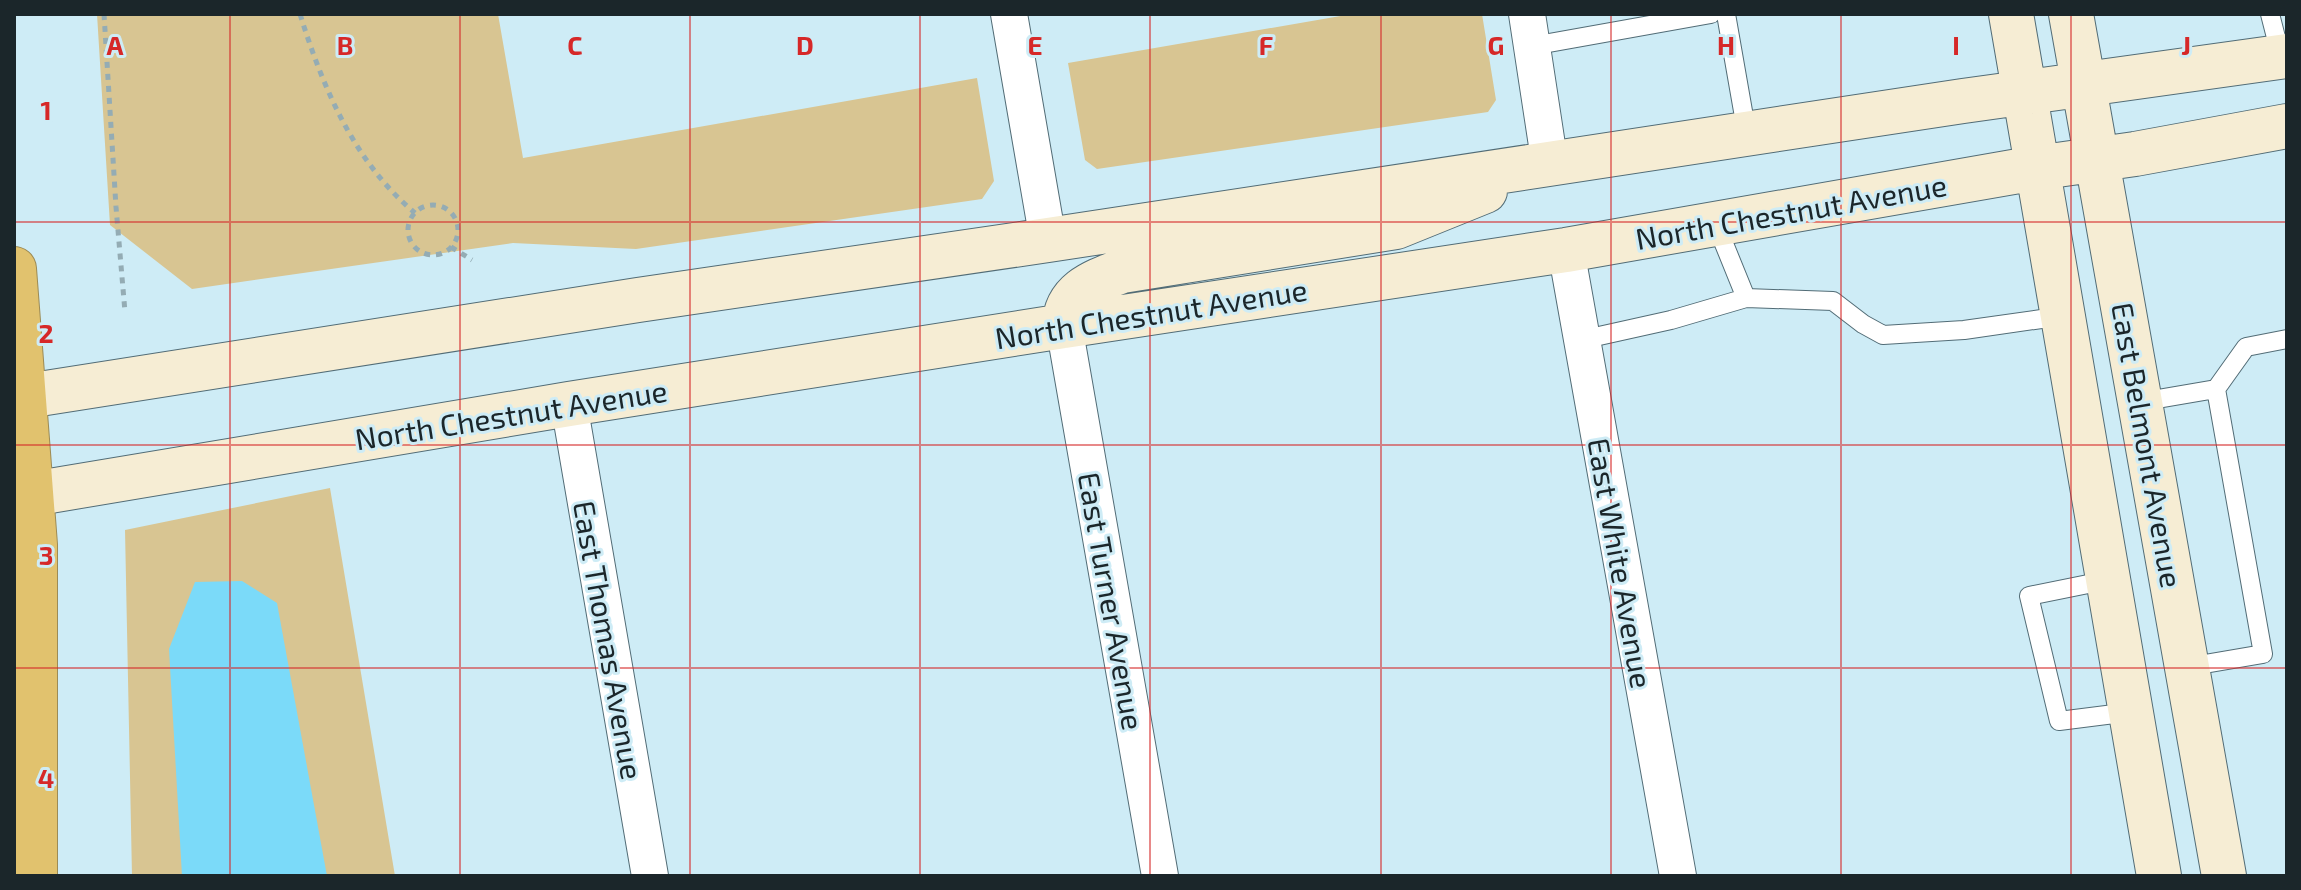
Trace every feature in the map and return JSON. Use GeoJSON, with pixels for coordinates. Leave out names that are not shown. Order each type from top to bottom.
{"type":"FeatureCollection","features":[{"type":"Feature","properties":{"kind":"highway"},"geometry":{"type":"LineString","coordinates":[[14,269],[22,495],[35,545],[35,876]]}},
{"type":"Feature","properties":{"kind":"main road","name":"East Belmont Avenue"},"geometry":{"type":"LineString","coordinates":[[2011,14],[2159,876]]}},
{"type":"Feature","properties":{"kind":"main road","name":"East Belmont Avenue"},"geometry":{"type":"LineString","coordinates":[[2071,14],[2224,876]]}},
{"type":"Feature","properties":{"kind":"main road"},"geometry":{"type":"LineString","coordinates":[[18,397],[638,300],[2284,56]]}},
{"type":"Feature","properties":{"kind":"main road","name":"North Chestnut Avenue"},"geometry":{"type":"LineString","coordinates":[[22,495],[569,404],[1566,250],[2287,126]]}},
{"type":"Feature","properties":{"kind":"main road"},"geometry":{"type":"LineString","coordinates":[[1064,326],[1065,309],[1080,291],[1122,271],[1396,227],[1550,165]]}},
{"type":"Feature","properties":{"kind":"street"},"geometry":{"type":"LineString","coordinates":[[1009,14],[1048,240]]}},
{"type":"Feature","properties":{"kind":"street"},"geometry":{"type":"LineString","coordinates":[[1530,30],[1550,165]]}},
{"type":"Feature","properties":{"kind":"street","name":"East White Avenue"},"geometry":{"type":"LineString","coordinates":[[1566,250],[1678,876]]}},
{"type":"Feature","properties":{"kind":"street","name":"East Turner Avenue"},"geometry":{"type":"LineString","coordinates":[[1064,326],[1160,876]]}},
{"type":"Feature","properties":{"kind":"street","name":"East Thomas Avenue"},"geometry":{"type":"LineString","coordinates":[[569,404],[650,876]]}},
{"type":"Feature","properties":{"kind":"lane"},"geometry":{"type":"LineString","coordinates":[[1530,30],[1711,14]]}},
{"type":"Feature","properties":{"kind":"lane"},"geometry":{"type":"LineString","coordinates":[[1726,14],[1747,134]]}},
{"type":"Feature","properties":{"kind":"lane"},"geometry":{"type":"LineString","coordinates":[[2270,14],[2284,56]]}},
{"type":"Feature","properties":{"kind":"lane"},"geometry":{"type":"LineString","coordinates":[[1716,224],[1746,298]]}},
{"type":"Feature","properties":{"kind":"lane"},"geometry":{"type":"LineString","coordinates":[[1581,340],[1671,320],[1746,298],[1833,301],[1883,335],[1964,330],[2062,316]]}},
{"type":"Feature","properties":{"kind":"lane"},"geometry":{"type":"LineString","coordinates":[[2140,402],[2216,389],[2246,347],[2287,339]]}},
{"type":"Feature","properties":{"kind":"lane"},"geometry":{"type":"LineString","coordinates":[[2187,667],[2263,654],[2216,389]]}},
{"type":"Feature","properties":{"kind":"lane"},"geometry":{"type":"LineString","coordinates":[[2108,580],[2029,596],[2059,721],[2130,712]]}},
{"type":"Feature","properties":{"kind":"path"},"geometry":{"type":"LineString","coordinates":[[104,14],[125,312]]}},
{"type":"Feature","properties":{"kind":"path"},"geometry":{"type":"LineString","coordinates":[[300,14],[326,89],[344,124],[383,183],[415,213]]}},
{"type":"Feature","properties":{"kind":"path"},"geometry":{"type":"LineString","coordinates":[[429,206],[437,206],[451,213],[457,236],[451,247],[435,255],[414,248],[408,227],[415,213],[429,206]]}},
{"type":"Feature","properties":{"kind":"path"},"geometry":{"type":"LineString","coordinates":[[451,247],[472,260]]}},
{"type":"Feature","properties":{"kind":"shaded area"},"geometry":{"type":"Polygon","coordinates":[[[97,14],[498,14],[523,158],[977,78],[994,181],[982,199],[636,249],[513,243],[192,289],[110,225],[97,14]]]}},
{"type":"Feature","properties":{"kind":"shaded area"},"geometry":{"type":"Polygon","coordinates":[[[1352,14],[1482,14],[1496,100],[1488,112],[1097,169],[1085,160],[1068,63],[1352,14]]]}},
{"type":"Feature","properties":{"kind":"shaded area"},"geometry":{"type":"Polygon","coordinates":[[[330,488],[395,876],[132,876],[125,530],[330,488]]]}},
{"type":"Feature","properties":{"kind":"water"},"geometry":{"type":"Polygon","coordinates":[[[242,581],[277,603],[327,876],[182,876],[169,649],[195,582],[242,581]]]}}]}
